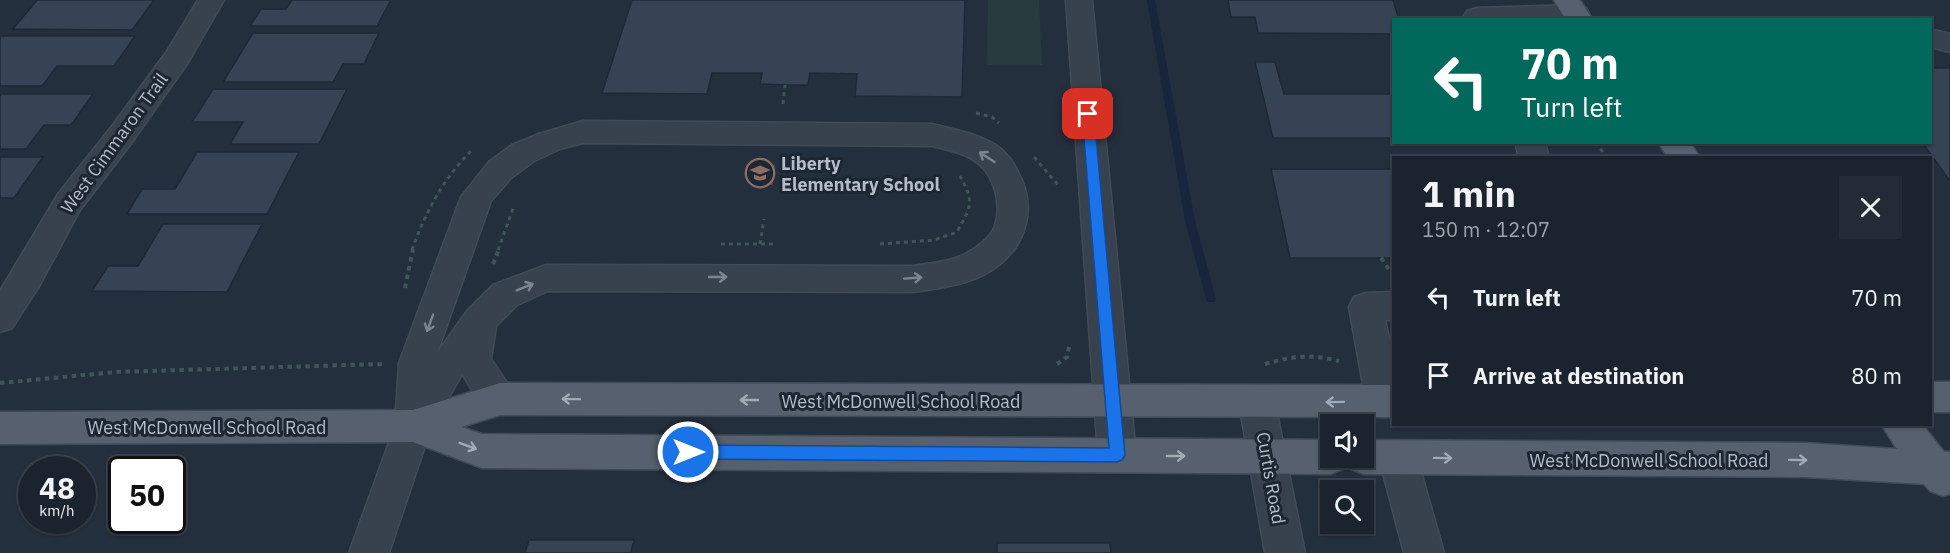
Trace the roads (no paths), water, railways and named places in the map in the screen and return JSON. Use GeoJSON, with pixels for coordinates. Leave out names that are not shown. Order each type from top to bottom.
{"type":"FeatureCollection","features":[{"type":"Feature","properties":{"kind":"main road"},"geometry":{"type":"LineString","coordinates":[[1932,397],[1950,397]]}},
{"type":"Feature","properties":{"kind":"main road","name":"West McDonwell School Road"},"geometry":{"type":"LineString","coordinates":[[0,428],[413,426],[500,399],[1257,403],[1389,401]]}},
{"type":"Feature","properties":{"kind":"main road","name":"West McDonwell School Road"},"geometry":{"type":"LineString","coordinates":[[413,426],[482,451],[1320,457]]}},
{"type":"Feature","properties":{"kind":"main road"},"geometry":{"type":"LineString","coordinates":[[1901,426],[1944,474]]}},
{"type":"Feature","properties":{"kind":"main road","name":"West McDonwell School Road"},"geometry":{"type":"LineString","coordinates":[[1381,458],[1805,460],[1944,474]]}},
{"type":"Feature","properties":{"kind":"street","name":"West Cimmaron Trail"},"geometry":{"type":"LineString","coordinates":[[0,318],[26,279],[69,202],[123,133],[177,57],[212,0]]}},
{"type":"Feature","properties":{"kind":"street"},"geometry":{"type":"LineString","coordinates":[[1079,0],[1117,455]]}},
{"type":"Feature","properties":{"kind":"street"},"geometry":{"type":"LineString","coordinates":[[1474,12],[1574,11]]}},
{"type":"Feature","properties":{"kind":"street"},"geometry":{"type":"LineString","coordinates":[[1932,28],[1950,28]]}},
{"type":"Feature","properties":{"kind":"street"},"geometry":{"type":"LineString","coordinates":[[1932,39],[1950,44]]}},
{"type":"Feature","properties":{"kind":"street"},"geometry":{"type":"LineString","coordinates":[[369,553],[413,426],[455,354],[479,321],[505,295],[546,278],[913,279],[950,273],[980,261],[1007,236],[1013,204],[1008,180],[994,160],[965,144],[932,135],[583,132],[540,143],[512,159],[493,175],[477,197],[416,363],[413,426]]}},
{"type":"Feature","properties":{"kind":"street"},"geometry":{"type":"LineString","coordinates":[[1389,401],[1366,307],[1392,306]]}},
{"type":"Feature","properties":{"kind":"street"},"geometry":{"type":"LineString","coordinates":[[479,321],[473,362],[500,399]]}},
{"type":"Feature","properties":{"kind":"street","name":"Curtis Road"},"geometry":{"type":"LineString","coordinates":[[1257,403],[1285,553]]}},
{"type":"Feature","properties":{"kind":"street"},"geometry":{"type":"LineString","coordinates":[[1381,458],[1424,553]]}},
{"type":"Feature","properties":{"kind":"waterway"},"geometry":{"type":"LineString","coordinates":[[1151,0],[1190,221],[1211,299]]}},
{"type":"Feature","properties":{"kind":"place","name":"Liberty Elementary School"},"geometry":{"type":"Point","coordinates":[760,173]}}]}
